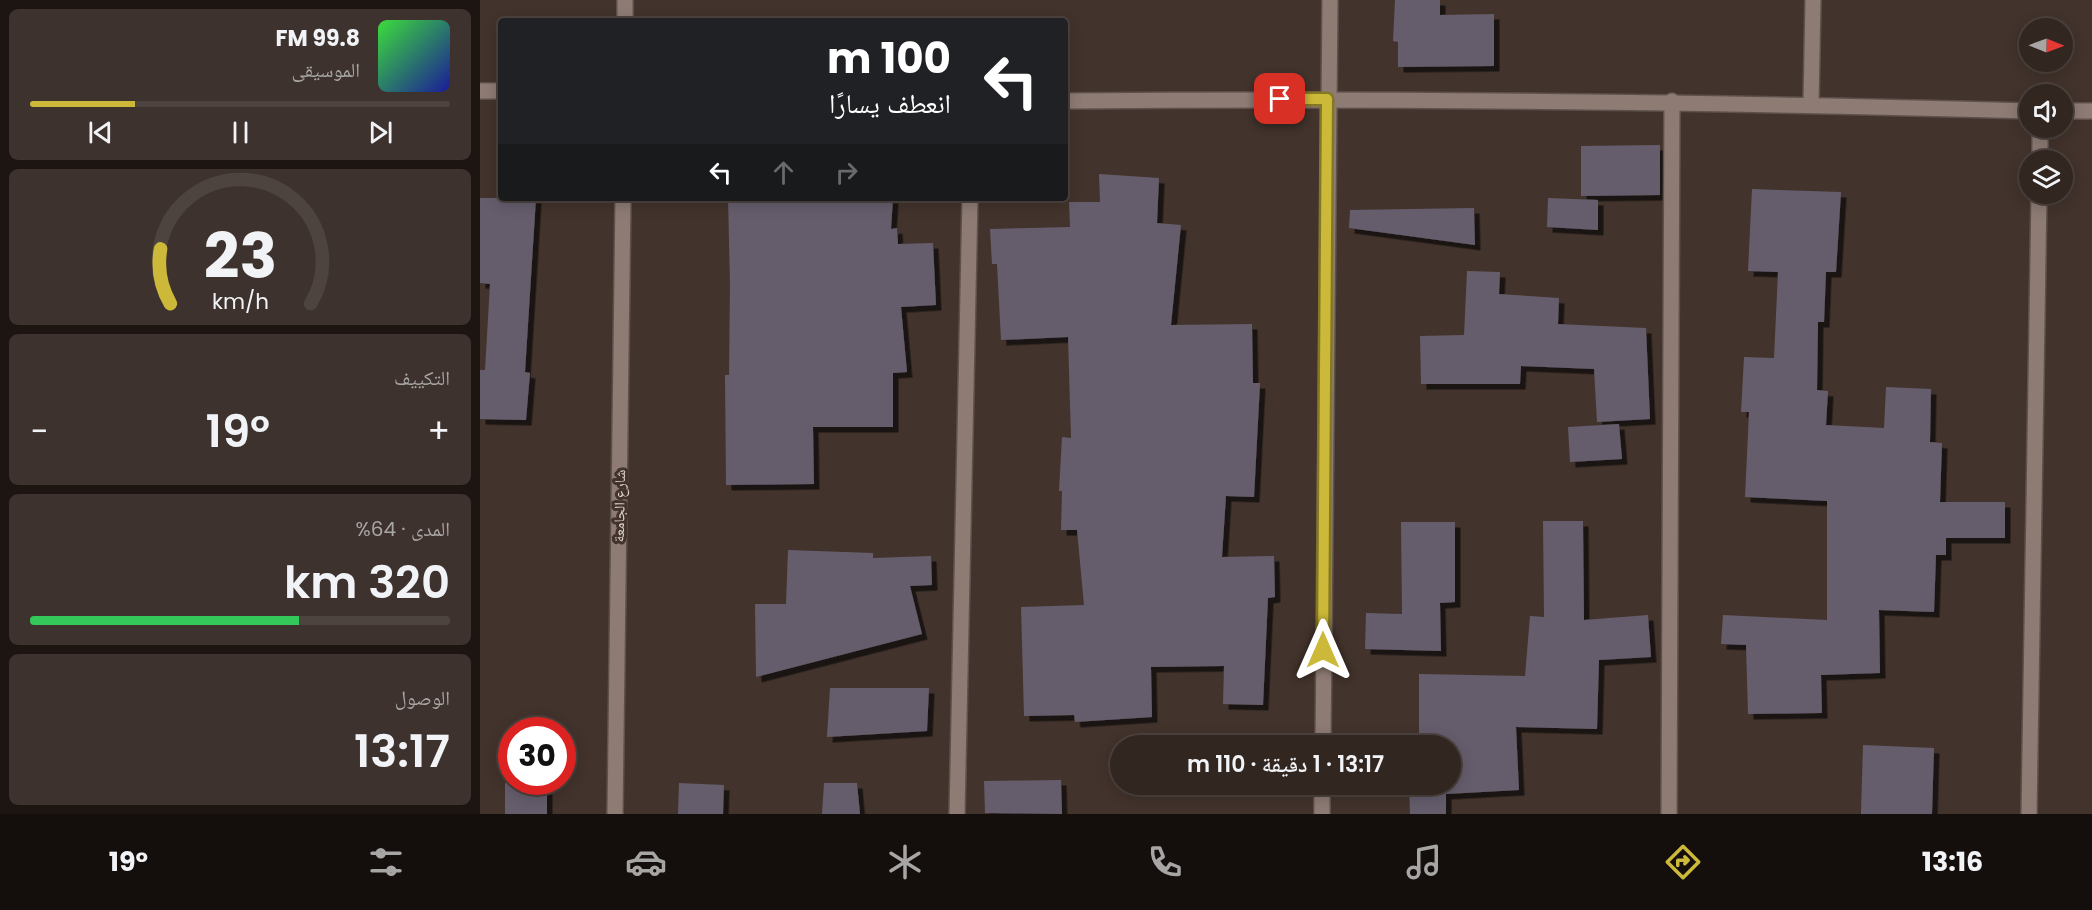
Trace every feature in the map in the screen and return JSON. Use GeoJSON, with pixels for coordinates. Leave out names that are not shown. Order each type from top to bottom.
{"type":"FeatureCollection","features":[{"type":"Feature","properties":{"kind":"street"},"geometry":{"type":"LineString","coordinates":[[625,0],[625,18]]}},
{"type":"Feature","properties":{"kind":"street"},"geometry":{"type":"LineString","coordinates":[[1323,735],[1327,99],[1330,0]]}},
{"type":"Feature","properties":{"kind":"street"},"geometry":{"type":"LineString","coordinates":[[1811,105],[1813,0]]}},
{"type":"Feature","properties":{"kind":"street"},"geometry":{"type":"LineString","coordinates":[[480,91],[498,92]]}},
{"type":"Feature","properties":{"kind":"street"},"geometry":{"type":"LineString","coordinates":[[1068,101],[1327,99],[1672,101],[2019,111]]}},
{"type":"Feature","properties":{"kind":"street"},"geometry":{"type":"LineString","coordinates":[[1669,814],[1672,101]]}},
{"type":"Feature","properties":{"kind":"street"},"geometry":{"type":"LineString","coordinates":[[2073,111],[2092,111]]}},
{"type":"Feature","properties":{"kind":"street","name":"شارع الجامعة"},"geometry":{"type":"LineString","coordinates":[[615,814],[623,201]]}},
{"type":"Feature","properties":{"kind":"street"},"geometry":{"type":"LineString","coordinates":[[957,814],[970,201]]}},
{"type":"Feature","properties":{"kind":"street"},"geometry":{"type":"LineString","coordinates":[[2030,814],[2039,204]]}},
{"type":"Feature","properties":{"kind":"street"},"geometry":{"type":"LineString","coordinates":[[1322,795],[1322,814]]}},
{"type":"Feature","properties":{"kind":"building"},"geometry":{"type":"Polygon","coordinates":[[[1395,0],[1440,0],[1440,15],[1494,14],[1494,66],[1398,67],[1398,42],[1393,41],[1395,0]]]}},
{"type":"Feature","properties":{"kind":"building"},"geometry":{"type":"Polygon","coordinates":[[[1660,145],[1660,195],[1581,196],[1581,146],[1660,145]]]}},
{"type":"Feature","properties":{"kind":"building"},"geometry":{"type":"Polygon","coordinates":[[[1099,174],[1159,178],[1157,223],[1181,225],[1171,325],[1252,324],[1253,383],[1260,383],[1254,497],[1226,496],[1222,557],[1274,556],[1275,597],[1268,598],[1263,705],[1223,704],[1224,666],[1151,667],[1152,717],[1075,722],[1074,715],[1024,716],[1021,607],[1084,605],[1077,530],[1061,530],[1062,491],[1059,491],[1062,437],[1071,438],[1068,337],[1001,340],[997,264],[992,264],[990,229],[1070,227],[1069,202],[1100,202],[1099,174]]]}},
{"type":"Feature","properties":{"kind":"building"},"geometry":{"type":"Polygon","coordinates":[[[1752,189],[1841,192],[1836,272],[1826,272],[1824,322],[1818,322],[1817,390],[1828,391],[1826,425],[1884,428],[1886,387],[1931,389],[1930,442],[1942,443],[1940,502],[2005,502],[2005,538],[1946,538],[1946,555],[1936,555],[1934,612],[1879,610],[1880,673],[1821,675],[1822,713],[1748,714],[1746,645],[1721,644],[1723,615],[1827,620],[1827,501],[1745,497],[1749,412],[1741,412],[1744,357],[1774,358],[1778,272],[1748,271],[1752,189]]]}},
{"type":"Feature","properties":{"kind":"building"},"geometry":{"type":"Polygon","coordinates":[[[480,198],[498,198],[498,201],[536,201],[525,372],[530,373],[526,420],[480,419],[480,370],[485,370],[490,284],[480,283],[480,198]]]}},
{"type":"Feature","properties":{"kind":"building"},"geometry":{"type":"Polygon","coordinates":[[[1548,198],[1598,200],[1598,230],[1547,227],[1548,198]]]}},
{"type":"Feature","properties":{"kind":"building"},"geometry":{"type":"Polygon","coordinates":[[[728,201],[893,201],[891,229],[897,228],[898,244],[933,243],[936,305],[901,307],[907,372],[893,373],[893,427],[813,427],[814,484],[726,485],[725,375],[729,375],[728,201]]]}},
{"type":"Feature","properties":{"kind":"building"},"geometry":{"type":"Polygon","coordinates":[[[1474,208],[1475,245],[1349,228],[1350,210],[1474,208]]]}},
{"type":"Feature","properties":{"kind":"building"},"geometry":{"type":"Polygon","coordinates":[[[1467,271],[1500,272],[1499,294],[1559,298],[1558,324],[1646,328],[1650,419],[1597,422],[1594,369],[1521,366],[1520,384],[1421,384],[1420,336],[1464,335],[1467,271]]]}},
{"type":"Feature","properties":{"kind":"building"},"geometry":{"type":"Polygon","coordinates":[[[1619,424],[1622,459],[1570,462],[1568,427],[1619,424]]]}},
{"type":"Feature","properties":{"kind":"building"},"geometry":{"type":"Polygon","coordinates":[[[1543,521],[1583,521],[1584,620],[1648,615],[1651,657],[1599,660],[1597,729],[1516,727],[1519,790],[1461,793],[1461,735],[1408,735],[1419,734],[1419,674],[1525,676],[1530,616],[1544,617],[1543,521]]]}},
{"type":"Feature","properties":{"kind":"building"},"geometry":{"type":"Polygon","coordinates":[[[1401,522],[1455,522],[1455,602],[1440,603],[1441,651],[1365,649],[1366,613],[1402,614],[1401,522]]]}},
{"type":"Feature","properties":{"kind":"building"},"geometry":{"type":"Polygon","coordinates":[[[788,550],[873,553],[873,558],[931,556],[932,585],[910,586],[922,634],[756,677],[755,604],[786,604],[788,550]]]}},
{"type":"Feature","properties":{"kind":"building"},"geometry":{"type":"Polygon","coordinates":[[[830,688],[929,688],[927,731],[827,737],[830,688]]]}},
{"type":"Feature","properties":{"kind":"building"},"geometry":{"type":"Polygon","coordinates":[[[1863,745],[1934,748],[1932,814],[1861,814],[1863,745]]]}},
{"type":"Feature","properties":{"kind":"building"},"geometry":{"type":"Polygon","coordinates":[[[1061,780],[1062,814],[985,813],[984,781],[1061,780]]]}},
{"type":"Feature","properties":{"kind":"building"},"geometry":{"type":"Polygon","coordinates":[[[679,783],[724,785],[723,814],[678,814],[679,783]]]}},
{"type":"Feature","properties":{"kind":"building"},"geometry":{"type":"Polygon","coordinates":[[[824,783],[857,783],[860,814],[822,814],[824,783]]]}},
{"type":"Feature","properties":{"kind":"building"},"geometry":{"type":"Polygon","coordinates":[[[505,795],[547,795],[547,814],[505,814],[505,795]]]}},
{"type":"Feature","properties":{"kind":"building"},"geometry":{"type":"Polygon","coordinates":[[[1409,795],[1446,795],[1446,814],[1410,814],[1409,795]]]}},
{"type":"Feature","properties":{"kind":"route"},"geometry":{"type":"LineString","coordinates":[[1280,99],[1327,99],[1323,650]]}}]}
